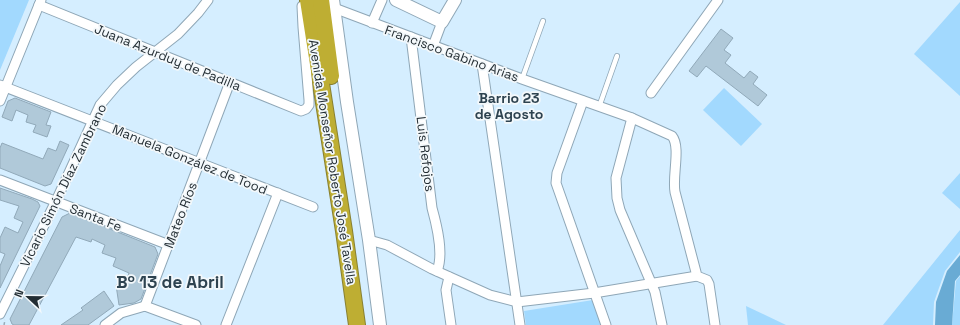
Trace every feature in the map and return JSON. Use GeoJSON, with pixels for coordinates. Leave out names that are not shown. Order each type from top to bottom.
{"type":"FeatureCollection","features":[{"type":"Feature","properties":{"kind":"highway","name":"Avenida Monseñor Roberto José Tavella"},"geometry":{"type":"LineString","coordinates":[[308,0],[357,325]]}},
{"type":"Feature","properties":{"kind":"highway","name":"Avenida Monseñor Roberto José Tavella"},"geometry":{"type":"LineString","coordinates":[[329,3],[365,325]]}},
{"type":"Feature","properties":{"kind":"street","name":"Vicario Simón Díaz Zambrano"},"geometry":{"type":"LineString","coordinates":[[0,314],[56,202],[100,106],[117,85],[136,67],[178,34],[208,0]]}},
{"type":"Feature","properties":{"kind":"street","name":"Juana Azurduy de Padilla"},"geometry":{"type":"LineString","coordinates":[[40,2],[301,111],[306,109],[309,100],[302,0]]}},
{"type":"Feature","properties":{"kind":"street"},"geometry":{"type":"LineString","coordinates":[[302,0],[350,325]]}},
{"type":"Feature","properties":{"kind":"street"},"geometry":{"type":"LineString","coordinates":[[372,23],[382,0]]}},
{"type":"Feature","properties":{"kind":"street"},"geometry":{"type":"LineString","coordinates":[[396,0],[442,22]]}},
{"type":"Feature","properties":{"kind":"street"},"geometry":{"type":"LineString","coordinates":[[433,46],[442,22],[455,0]]}},
{"type":"Feature","properties":{"kind":"street"},"geometry":{"type":"LineString","coordinates":[[651,93],[718,0]]}},
{"type":"Feature","properties":{"kind":"street"},"geometry":{"type":"LineString","coordinates":[[0,101],[3,86],[40,2]]}},
{"type":"Feature","properties":{"kind":"street"},"geometry":{"type":"LineString","coordinates":[[329,3],[369,240],[380,325]]}},
{"type":"Feature","properties":{"kind":"street","name":"Francisco Gabino Arias"},"geometry":{"type":"LineString","coordinates":[[329,3],[372,23],[632,118],[668,133],[674,138],[676,145],[674,186],[698,276]]}},
{"type":"Feature","properties":{"kind":"street","name":"Luis Refojos"},"geometry":{"type":"LineString","coordinates":[[411,37],[432,208],[437,226],[440,264],[437,271]]}},
{"type":"Feature","properties":{"kind":"street"},"geometry":{"type":"LineString","coordinates":[[482,64],[520,325]]}},
{"type":"Feature","properties":{"kind":"street","name":"Mateo Ríos"},"geometry":{"type":"LineString","coordinates":[[145,306],[230,82]]}},
{"type":"Feature","properties":{"kind":"street","name":"Manuela González de Tood"},"geometry":{"type":"LineString","coordinates":[[3,86],[313,207]]}},
{"type":"Feature","properties":{"kind":"street"},"geometry":{"type":"LineString","coordinates":[[583,101],[557,173],[556,184],[606,325]]}},
{"type":"Feature","properties":{"kind":"street"},"geometry":{"type":"LineString","coordinates":[[632,118],[616,178],[617,198],[620,210],[655,292],[662,325]]}},
{"type":"Feature","properties":{"kind":"street","name":"Santa Fe"},"geometry":{"type":"LineString","coordinates":[[0,180],[169,244]]}},
{"type":"Feature","properties":{"kind":"street"},"geometry":{"type":"LineString","coordinates":[[226,325],[278,193]]}},
{"type":"Feature","properties":{"kind":"street"},"geometry":{"type":"LineString","coordinates":[[369,240],[387,245],[449,277],[490,295],[516,302],[594,293],[698,276],[707,280],[709,284],[715,325]]}},
{"type":"Feature","properties":{"kind":"street"},"geometry":{"type":"LineString","coordinates":[[449,277],[446,290],[451,325]]}},
{"type":"Feature","properties":{"kind":"street"},"geometry":{"type":"LineString","coordinates":[[105,325],[121,313],[145,306],[196,325]]}},
{"type":"Feature","properties":{"kind":"lane"},"geometry":{"type":"LineString","coordinates":[[522,79],[543,21]]}},
{"type":"Feature","properties":{"kind":"lane"},"geometry":{"type":"LineString","coordinates":[[599,107],[617,56]]}},
{"type":"Feature","properties":{"kind":"shaded area"},"geometry":{"type":"Polygon","coordinates":[[[0,0],[29,0],[0,70],[0,0]]]}},
{"type":"Feature","properties":{"kind":"shaded area"},"geometry":{"type":"Polygon","coordinates":[[[960,2],[960,96],[914,54],[960,2]]]}},
{"type":"Feature","properties":{"kind":"shaded area"},"geometry":{"type":"Polygon","coordinates":[[[724,88],[762,124],[741,146],[703,110],[724,88]]]}},
{"type":"Feature","properties":{"kind":"shaded area"},"geometry":{"type":"Polygon","coordinates":[[[960,173],[960,209],[942,193],[960,173]]]}},
{"type":"Feature","properties":{"kind":"shaded area"},"geometry":{"type":"Polygon","coordinates":[[[960,230],[960,252],[945,271],[934,302],[933,325],[883,325],[960,230]]]}},
{"type":"Feature","properties":{"kind":"shaded area"},"geometry":{"type":"Polygon","coordinates":[[[960,255],[960,275],[955,281],[952,325],[935,325],[936,302],[947,271],[960,255]]]}},
{"type":"Feature","properties":{"kind":"shaded area"},"geometry":{"type":"Polygon","coordinates":[[[960,276],[960,325],[952,325],[956,281],[960,276]]]}},
{"type":"Feature","properties":{"kind":"shaded area"},"geometry":{"type":"Polygon","coordinates":[[[593,300],[601,325],[526,325],[524,311],[593,300]]]}},
{"type":"Feature","properties":{"kind":"shaded area"},"geometry":{"type":"Polygon","coordinates":[[[746,306],[786,325],[748,325],[746,306]]]}},
{"type":"Feature","properties":{"kind":"building"},"geometry":{"type":"Polygon","coordinates":[[[721,29],[733,38],[724,50],[731,55],[725,63],[744,78],[750,71],[758,77],[753,84],[767,95],[758,106],[706,66],[697,77],[689,71],[721,29]]]}},
{"type":"Feature","properties":{"kind":"building"},"geometry":{"type":"Polygon","coordinates":[[[15,98],[51,112],[46,125],[51,126],[47,137],[33,132],[36,125],[26,122],[28,115],[16,110],[12,121],[2,117],[8,101],[15,98]]]}},
{"type":"Feature","properties":{"kind":"building"},"geometry":{"type":"Polygon","coordinates":[[[60,141],[69,145],[51,184],[45,186],[0,168],[0,148],[2,143],[43,159],[48,148],[56,151],[60,141]]]}},
{"type":"Feature","properties":{"kind":"building"},"geometry":{"type":"Polygon","coordinates":[[[0,188],[32,199],[38,202],[40,206],[0,288],[0,266],[5,254],[0,252],[0,238],[5,227],[18,233],[23,222],[14,218],[19,206],[0,200],[0,188]]]}},
{"type":"Feature","properties":{"kind":"building"},"geometry":{"type":"Polygon","coordinates":[[[70,213],[155,247],[158,254],[141,299],[134,303],[119,305],[116,285],[125,284],[129,273],[113,266],[116,258],[102,253],[105,245],[92,239],[91,242],[76,237],[29,325],[12,324],[10,319],[62,217],[70,213]]]}},
{"type":"Feature","properties":{"kind":"building"},"geometry":{"type":"Polygon","coordinates":[[[104,291],[114,306],[88,325],[61,325],[83,310],[81,308],[104,291]]]}},
{"type":"Feature","properties":{"kind":"district","name":"Barrio 23 de Agosto"},"geometry":{"type":"Point","coordinates":[509,106]}},
{"type":"Feature","properties":{"kind":"district","name":"Bº 13 de Abril"},"geometry":{"type":"Point","coordinates":[170,282]}}]}
